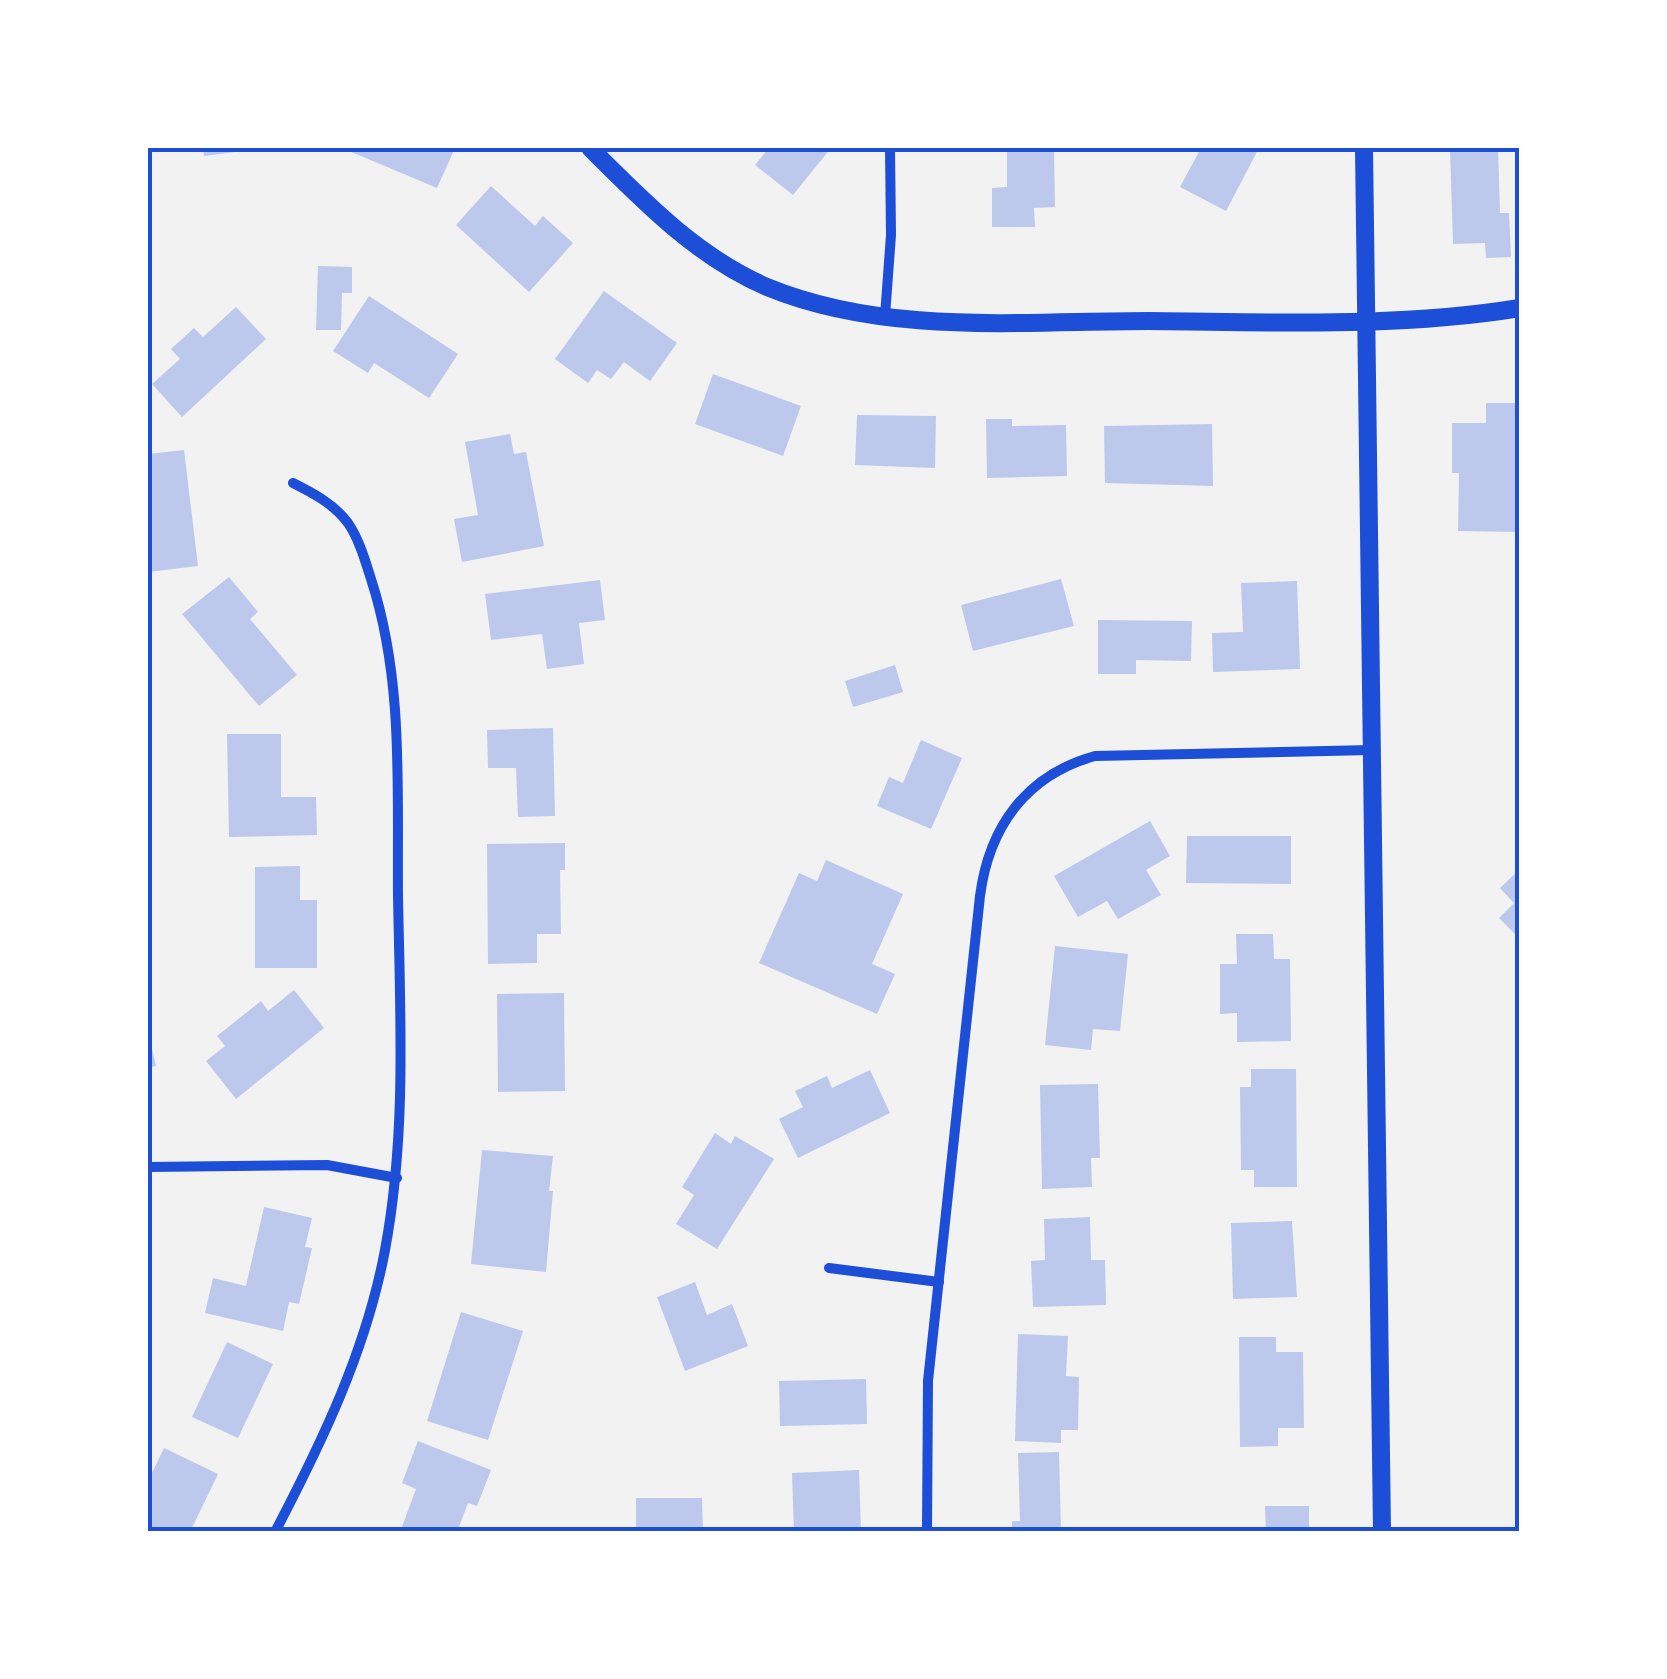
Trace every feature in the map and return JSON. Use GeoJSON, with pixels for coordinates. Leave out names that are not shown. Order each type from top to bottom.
{"type":"FeatureCollection","features":[{"type":"Feature","properties":{"kind":"street"},"geometry":{"type":"LineString","coordinates":[[590,148],[666,223],[730,268],[828,308],[949,321],[1367,322],[1520,308]]}},
{"type":"Feature","properties":{"kind":"street"},"geometry":{"type":"LineString","coordinates":[[885,316],[891,235],[890,148]]}},
{"type":"Feature","properties":{"kind":"street"},"geometry":{"type":"LineString","coordinates":[[1364,148],[1382,1532]]}},
{"type":"Feature","properties":{"kind":"street"},"geometry":{"type":"LineString","coordinates":[[275,1532],[319,1448],[358,1351],[385,1252],[402,1100],[396,726],[388,643],[362,552],[348,522],[322,498],[293,482]]}},
{"type":"Feature","properties":{"kind":"street"},"geometry":{"type":"LineString","coordinates":[[926,1532],[927,1414],[983,874],[1009,812],[1037,783],[1055,771],[1095,756],[1371,750]]}},
{"type":"Feature","properties":{"kind":"street"},"geometry":{"type":"LineString","coordinates":[[148,1168],[327,1165],[396,1178]]}},
{"type":"Feature","properties":{"kind":"street"},"geometry":{"type":"LineString","coordinates":[[829,1268],[940,1282]]}},
{"type":"Feature","properties":{"kind":"building"},"geometry":{"type":"Polygon","coordinates":[[[203,148],[250,148],[251,150],[204,156],[203,148]]]}},
{"type":"Feature","properties":{"kind":"building"},"geometry":{"type":"Polygon","coordinates":[[[342,148],[455,148],[437,188],[342,148]]]}},
{"type":"Feature","properties":{"kind":"building"},"geometry":{"type":"Polygon","coordinates":[[[769,148],[831,148],[793,195],[755,165],[769,148]]]}},
{"type":"Feature","properties":{"kind":"building"},"geometry":{"type":"Polygon","coordinates":[[[1007,148],[1054,148],[1055,207],[1034,208],[1035,227],[992,227],[992,188],[1007,187],[1007,148]]]}},
{"type":"Feature","properties":{"kind":"building"},"geometry":{"type":"Polygon","coordinates":[[[1201,148],[1259,148],[1226,211],[1180,187],[1201,148]]]}},
{"type":"Feature","properties":{"kind":"building"},"geometry":{"type":"Polygon","coordinates":[[[1450,148],[1498,148],[1500,213],[1509,213],[1511,257],[1486,258],[1485,243],[1453,244],[1450,148]]]}},
{"type":"Feature","properties":{"kind":"building"},"geometry":{"type":"Polygon","coordinates":[[[491,186],[535,226],[543,216],[573,243],[529,292],[456,225],[491,186]]]}},
{"type":"Feature","properties":{"kind":"building"},"geometry":{"type":"Polygon","coordinates":[[[318,266],[352,267],[352,293],[342,293],[341,330],[316,330],[318,266]]]}},
{"type":"Feature","properties":{"kind":"building"},"geometry":{"type":"Polygon","coordinates":[[[604,291],[677,343],[650,381],[624,362],[611,379],[597,370],[588,383],[555,359],[604,291]]]}},
{"type":"Feature","properties":{"kind":"building"},"geometry":{"type":"Polygon","coordinates":[[[369,296],[458,354],[429,398],[374,363],[368,373],[333,351],[369,296]]]}},
{"type":"Feature","properties":{"kind":"building"},"geometry":{"type":"Polygon","coordinates":[[[236,307],[266,339],[182,417],[152,384],[180,359],[171,349],[194,328],[203,337],[236,307]]]}},
{"type":"Feature","properties":{"kind":"building"},"geometry":{"type":"Polygon","coordinates":[[[713,374],[801,406],[783,456],[695,424],[713,374]]]}},
{"type":"Feature","properties":{"kind":"building"},"geometry":{"type":"Polygon","coordinates":[[[1486,403],[1520,403],[1520,532],[1458,531],[1459,473],[1452,473],[1452,423],[1486,423],[1486,403]]]}},
{"type":"Feature","properties":{"kind":"building"},"geometry":{"type":"Polygon","coordinates":[[[857,415],[936,416],[935,468],[855,465],[857,415]]]}},
{"type":"Feature","properties":{"kind":"building"},"geometry":{"type":"Polygon","coordinates":[[[986,419],[1012,419],[1012,426],[1066,425],[1067,476],[987,478],[986,419]]]}},
{"type":"Feature","properties":{"kind":"building"},"geometry":{"type":"Polygon","coordinates":[[[1212,424],[1213,486],[1105,483],[1104,426],[1212,424]]]}},
{"type":"Feature","properties":{"kind":"building"},"geometry":{"type":"Polygon","coordinates":[[[510,434],[514,454],[526,452],[544,546],[462,562],[454,519],[478,515],[465,442],[510,434]]]}},
{"type":"Feature","properties":{"kind":"building"},"geometry":{"type":"Polygon","coordinates":[[[184,450],[198,566],[148,572],[148,454],[184,450]]]}},
{"type":"Feature","properties":{"kind":"building"},"geometry":{"type":"Polygon","coordinates":[[[229,577],[258,612],[250,619],[297,675],[259,706],[182,614],[229,577]]]}},
{"type":"Feature","properties":{"kind":"building"},"geometry":{"type":"Polygon","coordinates":[[[1061,579],[1074,626],[973,651],[961,605],[1061,579]]]}},
{"type":"Feature","properties":{"kind":"building"},"geometry":{"type":"Polygon","coordinates":[[[600,580],[605,620],[579,623],[584,664],[547,669],[542,634],[491,640],[485,594],[600,580]]]}},
{"type":"Feature","properties":{"kind":"building"},"geometry":{"type":"Polygon","coordinates":[[[1297,581],[1300,669],[1213,672],[1212,633],[1243,632],[1241,583],[1297,581]]]}},
{"type":"Feature","properties":{"kind":"building"},"geometry":{"type":"Polygon","coordinates":[[[1098,620],[1192,621],[1191,661],[1136,660],[1136,674],[1098,674],[1098,620]]]}},
{"type":"Feature","properties":{"kind":"building"},"geometry":{"type":"Polygon","coordinates":[[[895,665],[903,692],[853,707],[845,681],[895,665]]]}},
{"type":"Feature","properties":{"kind":"building"},"geometry":{"type":"Polygon","coordinates":[[[553,728],[555,816],[518,817],[516,768],[488,768],[487,730],[553,728]]]}},
{"type":"Feature","properties":{"kind":"building"},"geometry":{"type":"Polygon","coordinates":[[[227,734],[281,734],[281,797],[316,797],[317,835],[229,837],[227,734]]]}},
{"type":"Feature","properties":{"kind":"building"},"geometry":{"type":"Polygon","coordinates":[[[921,740],[962,758],[931,829],[877,806],[889,777],[903,783],[921,740]]]}},
{"type":"Feature","properties":{"kind":"building"},"geometry":{"type":"Polygon","coordinates":[[[1150,821],[1170,856],[1146,870],[1161,895],[1118,919],[1107,901],[1078,917],[1054,876],[1150,821]]]}},
{"type":"Feature","properties":{"kind":"building"},"geometry":{"type":"Polygon","coordinates":[[[1187,836],[1291,836],[1291,884],[1186,883],[1187,836]]]}},
{"type":"Feature","properties":{"kind":"building"},"geometry":{"type":"Polygon","coordinates":[[[565,843],[565,870],[560,870],[561,934],[537,934],[537,963],[488,964],[487,844],[565,843]]]}},
{"type":"Feature","properties":{"kind":"building"},"geometry":{"type":"Polygon","coordinates":[[[826,860],[903,894],[872,964],[895,974],[877,1014],[759,963],[799,873],[817,881],[826,860]]]}},
{"type":"Feature","properties":{"kind":"building"},"geometry":{"type":"Polygon","coordinates":[[[300,866],[300,900],[317,900],[317,968],[255,968],[255,867],[300,866]]]}},
{"type":"Feature","properties":{"kind":"building"},"geometry":{"type":"Polygon","coordinates":[[[1520,869],[1520,939],[1499,918],[1514,903],[1500,888],[1520,869]]]}},
{"type":"Feature","properties":{"kind":"building"},"geometry":{"type":"Polygon","coordinates":[[[1236,934],[1273,934],[1274,959],[1290,959],[1291,1041],[1237,1042],[1237,1013],[1220,1014],[1220,964],[1237,964],[1236,934]]]}},
{"type":"Feature","properties":{"kind":"building"},"geometry":{"type":"Polygon","coordinates":[[[1055,946],[1128,954],[1120,1031],[1093,1029],[1091,1050],[1045,1045],[1055,946]]]}},
{"type":"Feature","properties":{"kind":"building"},"geometry":{"type":"Polygon","coordinates":[[[294,990],[324,1028],[236,1099],[206,1061],[225,1046],[217,1036],[261,1001],[268,1011],[294,990]]]}},
{"type":"Feature","properties":{"kind":"building"},"geometry":{"type":"Polygon","coordinates":[[[564,993],[565,1091],[498,1092],[497,994],[564,993]]]}},
{"type":"Feature","properties":{"kind":"building"},"geometry":{"type":"Polygon","coordinates":[[[148,1032],[156,1066],[148,1068],[148,1032]]]}},
{"type":"Feature","properties":{"kind":"building"},"geometry":{"type":"Polygon","coordinates":[[[1251,1069],[1296,1069],[1297,1187],[1254,1187],[1254,1170],[1241,1170],[1240,1087],[1251,1087],[1251,1069]]]}},
{"type":"Feature","properties":{"kind":"building"},"geometry":{"type":"Polygon","coordinates":[[[870,1070],[890,1113],[798,1158],[779,1119],[803,1107],[795,1091],[827,1076],[832,1088],[870,1070]]]}},
{"type":"Feature","properties":{"kind":"building"},"geometry":{"type":"Polygon","coordinates":[[[1098,1084],[1100,1158],[1091,1158],[1092,1187],[1042,1189],[1040,1085],[1098,1084]]]}},
{"type":"Feature","properties":{"kind":"building"},"geometry":{"type":"Polygon","coordinates":[[[715,1133],[731,1144],[735,1136],[774,1159],[717,1249],[676,1224],[694,1195],[682,1187],[715,1133]]]}},
{"type":"Feature","properties":{"kind":"building"},"geometry":{"type":"Polygon","coordinates":[[[482,1150],[553,1156],[546,1272],[471,1264],[482,1150]]]}},
{"type":"Feature","properties":{"kind":"building"},"geometry":{"type":"Polygon","coordinates":[[[264,1207],[312,1218],[305,1247],[312,1248],[299,1304],[289,1302],[283,1331],[205,1313],[213,1278],[246,1286],[264,1207]]]}},
{"type":"Feature","properties":{"kind":"building"},"geometry":{"type":"Polygon","coordinates":[[[1090,1217],[1091,1260],[1105,1260],[1106,1305],[1033,1307],[1031,1261],[1045,1260],[1044,1219],[1090,1217]]]}},
{"type":"Feature","properties":{"kind":"building"},"geometry":{"type":"Polygon","coordinates":[[[1292,1221],[1297,1297],[1233,1299],[1231,1223],[1292,1221]]]}},
{"type":"Feature","properties":{"kind":"building"},"geometry":{"type":"Polygon","coordinates":[[[695,1282],[707,1315],[732,1304],[748,1346],[685,1371],[657,1297],[695,1282]]]}},
{"type":"Feature","properties":{"kind":"building"},"geometry":{"type":"Polygon","coordinates":[[[461,1312],[523,1331],[488,1440],[427,1421],[461,1312]]]}},
{"type":"Feature","properties":{"kind":"building"},"geometry":{"type":"Polygon","coordinates":[[[1018,1334],[1068,1336],[1066,1376],[1079,1377],[1078,1430],[1061,1430],[1061,1443],[1015,1441],[1018,1334]]]}},
{"type":"Feature","properties":{"kind":"building"},"geometry":{"type":"Polygon","coordinates":[[[1239,1337],[1276,1337],[1276,1352],[1303,1352],[1304,1428],[1278,1428],[1278,1446],[1240,1447],[1239,1337]]]}},
{"type":"Feature","properties":{"kind":"building"},"geometry":{"type":"Polygon","coordinates":[[[227,1342],[273,1364],[238,1438],[192,1417],[227,1342]]]}},
{"type":"Feature","properties":{"kind":"building"},"geometry":{"type":"Polygon","coordinates":[[[866,1379],[867,1424],[780,1426],[779,1381],[866,1379]]]}},
{"type":"Feature","properties":{"kind":"building"},"geometry":{"type":"Polygon","coordinates":[[[418,1441],[491,1470],[477,1506],[468,1503],[457,1532],[400,1532],[416,1489],[402,1483],[418,1441]]]}},
{"type":"Feature","properties":{"kind":"building"},"geometry":{"type":"Polygon","coordinates":[[[164,1448],[218,1474],[190,1532],[148,1532],[148,1481],[164,1448]]]}},
{"type":"Feature","properties":{"kind":"building"},"geometry":{"type":"Polygon","coordinates":[[[1059,1452],[1061,1532],[1012,1532],[1012,1521],[1020,1521],[1018,1453],[1059,1452]]]}},
{"type":"Feature","properties":{"kind":"building"},"geometry":{"type":"Polygon","coordinates":[[[859,1470],[861,1532],[794,1532],[792,1473],[859,1470]]]}},
{"type":"Feature","properties":{"kind":"building"},"geometry":{"type":"Polygon","coordinates":[[[636,1498],[702,1498],[703,1532],[636,1532],[636,1498]]]}},
{"type":"Feature","properties":{"kind":"building"},"geometry":{"type":"Polygon","coordinates":[[[1265,1506],[1309,1506],[1309,1532],[1266,1532],[1265,1506]]]}}]}
